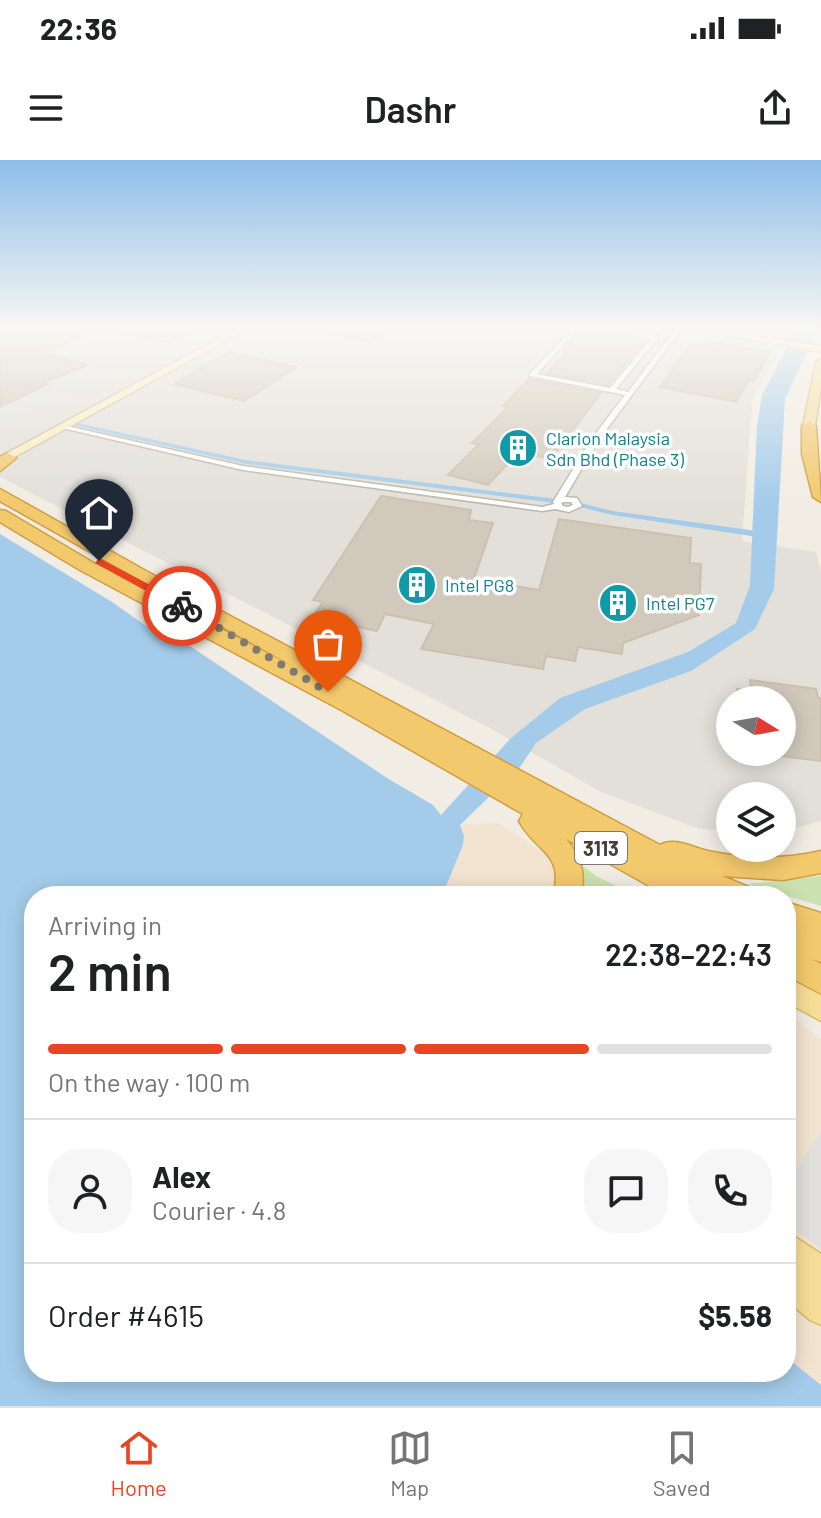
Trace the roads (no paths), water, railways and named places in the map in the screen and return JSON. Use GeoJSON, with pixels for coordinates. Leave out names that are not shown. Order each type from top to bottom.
{"type":"FeatureCollection","features":[{"type":"Feature","properties":{"kind":"highway"},"geometry":{"type":"LineString","coordinates":[[809,426],[821,450]]}},
{"type":"Feature","properties":{"kind":"highway"},"geometry":{"type":"LineString","coordinates":[[809,426],[809,454],[821,497]]}},
{"type":"Feature","properties":{"kind":"highway"},"geometry":{"type":"LineString","coordinates":[[3,493],[196,608],[351,706]]}},
{"type":"Feature","properties":{"kind":"highway"},"geometry":{"type":"LineString","coordinates":[[3,493],[279,638],[452,762]]}},
{"type":"Feature","properties":{"kind":"highway"},"geometry":{"type":"LineString","coordinates":[[0,515],[212,635],[351,706],[514,796],[532,821],[570,862],[570,886]]}},
{"type":"Feature","properties":{"kind":"highway"},"geometry":{"type":"LineString","coordinates":[[196,608],[324,672]]}},
{"type":"Feature","properties":{"kind":"highway"},"geometry":{"type":"LineString","coordinates":[[212,635],[224,648],[452,762]]}},
{"type":"Feature","properties":{"kind":"highway","name":"3113"},"geometry":{"type":"LineString","coordinates":[[514,796],[621,834],[674,867],[718,886]]}},
{"type":"Feature","properties":{"kind":"highway","name":"3113"},"geometry":{"type":"LineString","coordinates":[[514,796],[673,886]]}},
{"type":"Feature","properties":{"kind":"highway"},"geometry":{"type":"LineString","coordinates":[[532,821],[646,886]]}},
{"type":"Feature","properties":{"kind":"highway"},"geometry":{"type":"LineString","coordinates":[[621,834],[699,861],[721,865],[773,869],[821,862]]}},
{"type":"Feature","properties":{"kind":"highway"},"geometry":{"type":"LineString","coordinates":[[796,917],[821,925]]}},
{"type":"Feature","properties":{"kind":"highway"},"geometry":{"type":"LineString","coordinates":[[796,940],[821,949]]}},
{"type":"Feature","properties":{"kind":"highway"},"geometry":{"type":"LineString","coordinates":[[796,965],[821,980]]}},
{"type":"Feature","properties":{"kind":"main road"},"geometry":{"type":"LineString","coordinates":[[809,426],[815,386]]}},
{"type":"Feature","properties":{"kind":"main road"},"geometry":{"type":"LineString","coordinates":[[796,995],[821,1009]]}},
{"type":"Feature","properties":{"kind":"main road"},"geometry":{"type":"LineString","coordinates":[[796,1254],[821,1273]]}},
{"type":"Feature","properties":{"kind":"main road"},"geometry":{"type":"LineString","coordinates":[[796,1288],[821,1309]]}},
{"type":"Feature","properties":{"kind":"street"},"geometry":{"type":"LineString","coordinates":[[2,461],[134,386]]}},
{"type":"Feature","properties":{"kind":"street"},"geometry":{"type":"LineString","coordinates":[[2,461],[138,386]]}},
{"type":"Feature","properties":{"kind":"street"},"geometry":{"type":"LineString","coordinates":[[587,386],[629,394]]}},
{"type":"Feature","properties":{"kind":"street"},"geometry":{"type":"LineString","coordinates":[[611,391],[615,386]]}},
{"type":"Feature","properties":{"kind":"street"},"geometry":{"type":"LineString","coordinates":[[62,427],[243,468],[542,509],[558,503],[597,437],[635,386]]}},
{"type":"Feature","properties":{"kind":"water"},"geometry":{"type":"Polygon","coordinates":[[[767,386],[791,386],[785,399],[774,589],[755,629],[691,671],[585,709],[536,743],[520,767],[460,825],[463,845],[446,886],[24,886],[24,1382],[796,1382],[796,1365],[821,1385],[821,1406],[0,1406],[0,534],[152,630],[169,632],[387,778],[433,805],[441,815],[510,739],[560,698],[688,652],[736,623],[750,585],[757,426],[762,395],[767,386]]]}},
{"type":"Feature","properties":{"kind":"waterway"},"geometry":{"type":"LineString","coordinates":[[76,424],[246,462],[556,501]]}},
{"type":"Feature","properties":{"kind":"waterway"},"geometry":{"type":"LineString","coordinates":[[579,504],[613,513],[764,535]]}},
{"type":"Feature","properties":{"kind":"place","name":"Clarion Malaysia Sdn Bhd (Phase 3)"},"geometry":{"type":"Point","coordinates":[518,448]}},
{"type":"Feature","properties":{"kind":"place","name":"Intel PG8"},"geometry":{"type":"Point","coordinates":[417,585]}},
{"type":"Feature","properties":{"kind":"place","name":"Intel PG7"},"geometry":{"type":"Point","coordinates":[618,603]}}]}
